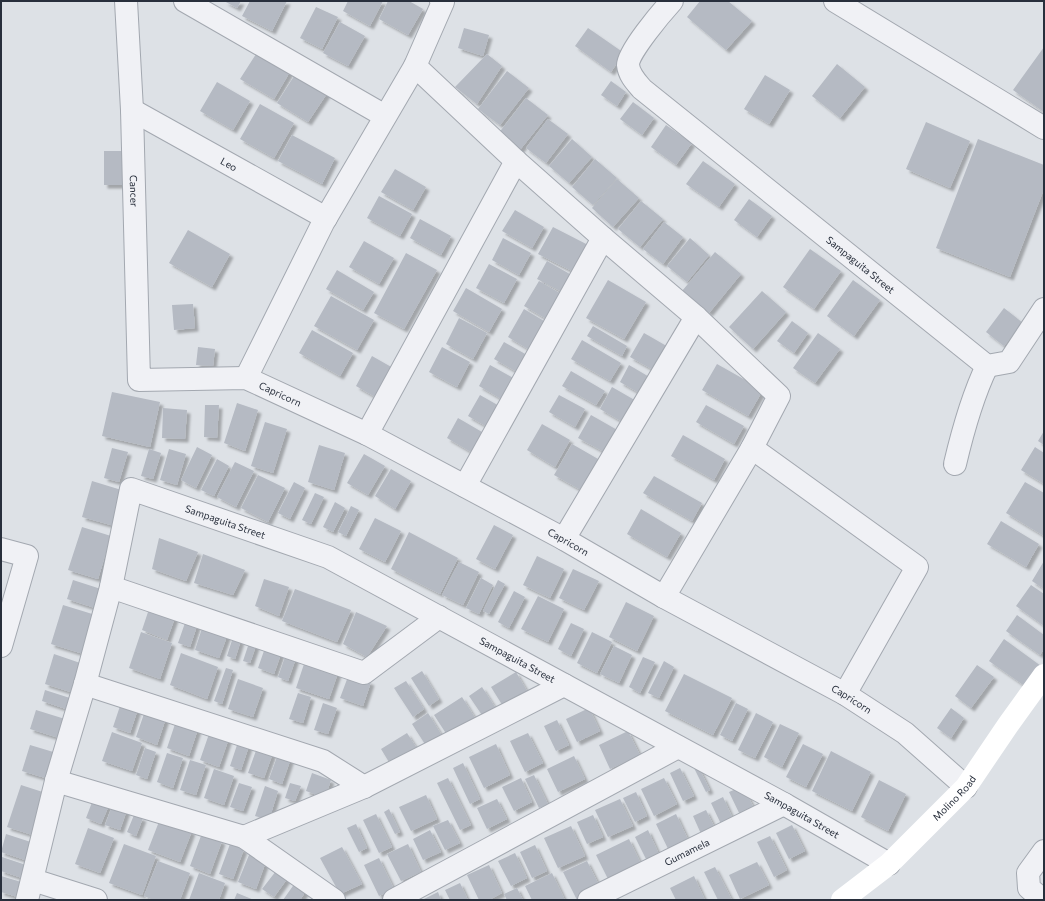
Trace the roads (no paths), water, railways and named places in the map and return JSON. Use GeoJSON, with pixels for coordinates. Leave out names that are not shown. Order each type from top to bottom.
{"type":"FeatureCollection","features":[{"type":"Feature","properties":{"kind":"main road","name":"Molino Road"},"geometry":{"type":"LineString","coordinates":[[842,900],[889,864],[966,787],[1044,675]]}},
{"type":"Feature","properties":{"kind":"street","name":"Cancer"},"geometry":{"type":"LineString","coordinates":[[126,1],[132,110],[139,380]]}},
{"type":"Feature","properties":{"kind":"street"},"geometry":{"type":"LineString","coordinates":[[185,1],[385,116]]}},
{"type":"Feature","properties":{"kind":"street"},"geometry":{"type":"LineString","coordinates":[[246,378],[326,218],[415,66],[443,2],[441,1]]}},
{"type":"Feature","properties":{"kind":"street","name":"Sampaguita Street"},"geometry":{"type":"LineString","coordinates":[[672,1],[649,28],[628,64],[630,74],[642,89],[987,366]]}},
{"type":"Feature","properties":{"kind":"street"},"geometry":{"type":"LineString","coordinates":[[835,1],[1044,128]]}},
{"type":"Feature","properties":{"kind":"street"},"geometry":{"type":"LineString","coordinates":[[415,66],[516,161],[603,238],[696,317],[779,396],[752,448],[664,597]]}},
{"type":"Feature","properties":{"kind":"street","name":"Leo"},"geometry":{"type":"LineString","coordinates":[[132,110],[326,218]]}},
{"type":"Feature","properties":{"kind":"street"},"geometry":{"type":"LineString","coordinates":[[367,434],[516,161]]}},
{"type":"Feature","properties":{"kind":"street"},"geometry":{"type":"LineString","coordinates":[[464,486],[603,238]]}},
{"type":"Feature","properties":{"kind":"street"},"geometry":{"type":"LineString","coordinates":[[955,464],[977,388],[987,366],[1009,362],[1044,309]]}},
{"type":"Feature","properties":{"kind":"street"},"geometry":{"type":"LineString","coordinates":[[564,539],[696,317]]}},
{"type":"Feature","properties":{"kind":"street","name":"Capricorn"},"geometry":{"type":"LineString","coordinates":[[139,380],[246,378],[367,434],[564,539],[664,597],[845,694],[905,733],[966,787]]}},
{"type":"Feature","properties":{"kind":"street"},"geometry":{"type":"LineString","coordinates":[[752,448],[917,567],[845,694]]}},
{"type":"Feature","properties":{"kind":"street","name":"Sampaguita Street"},"geometry":{"type":"LineString","coordinates":[[111,587],[131,489],[328,557],[784,804],[889,864]]}},
{"type":"Feature","properties":{"kind":"street"},"geometry":{"type":"LineString","coordinates":[[1,549],[27,556],[1,646]]}},
{"type":"Feature","properties":{"kind":"street"},"geometry":{"type":"LineString","coordinates":[[27,900],[56,781],[85,684],[111,587],[364,673],[439,617]]}},
{"type":"Feature","properties":{"kind":"street"},"geometry":{"type":"LineString","coordinates":[[85,684],[323,761],[364,787]]}},
{"type":"Feature","properties":{"kind":"street"},"geometry":{"type":"LineString","coordinates":[[244,837],[364,787],[564,685]]}},
{"type":"Feature","properties":{"kind":"street"},"geometry":{"type":"LineString","coordinates":[[394,900],[678,747]]}},
{"type":"Feature","properties":{"kind":"street"},"geometry":{"type":"LineString","coordinates":[[56,781],[244,837],[334,900]]}},
{"type":"Feature","properties":{"kind":"street","name":"Gumamela"},"geometry":{"type":"LineString","coordinates":[[589,900],[784,804]]}},
{"type":"Feature","properties":{"kind":"street"},"geometry":{"type":"LineString","coordinates":[[1036,894],[1028,873],[1044,851]]}},
{"type":"Feature","properties":{"kind":"street"},"geometry":{"type":"LineString","coordinates":[[33,880],[96,900]]}}]}
